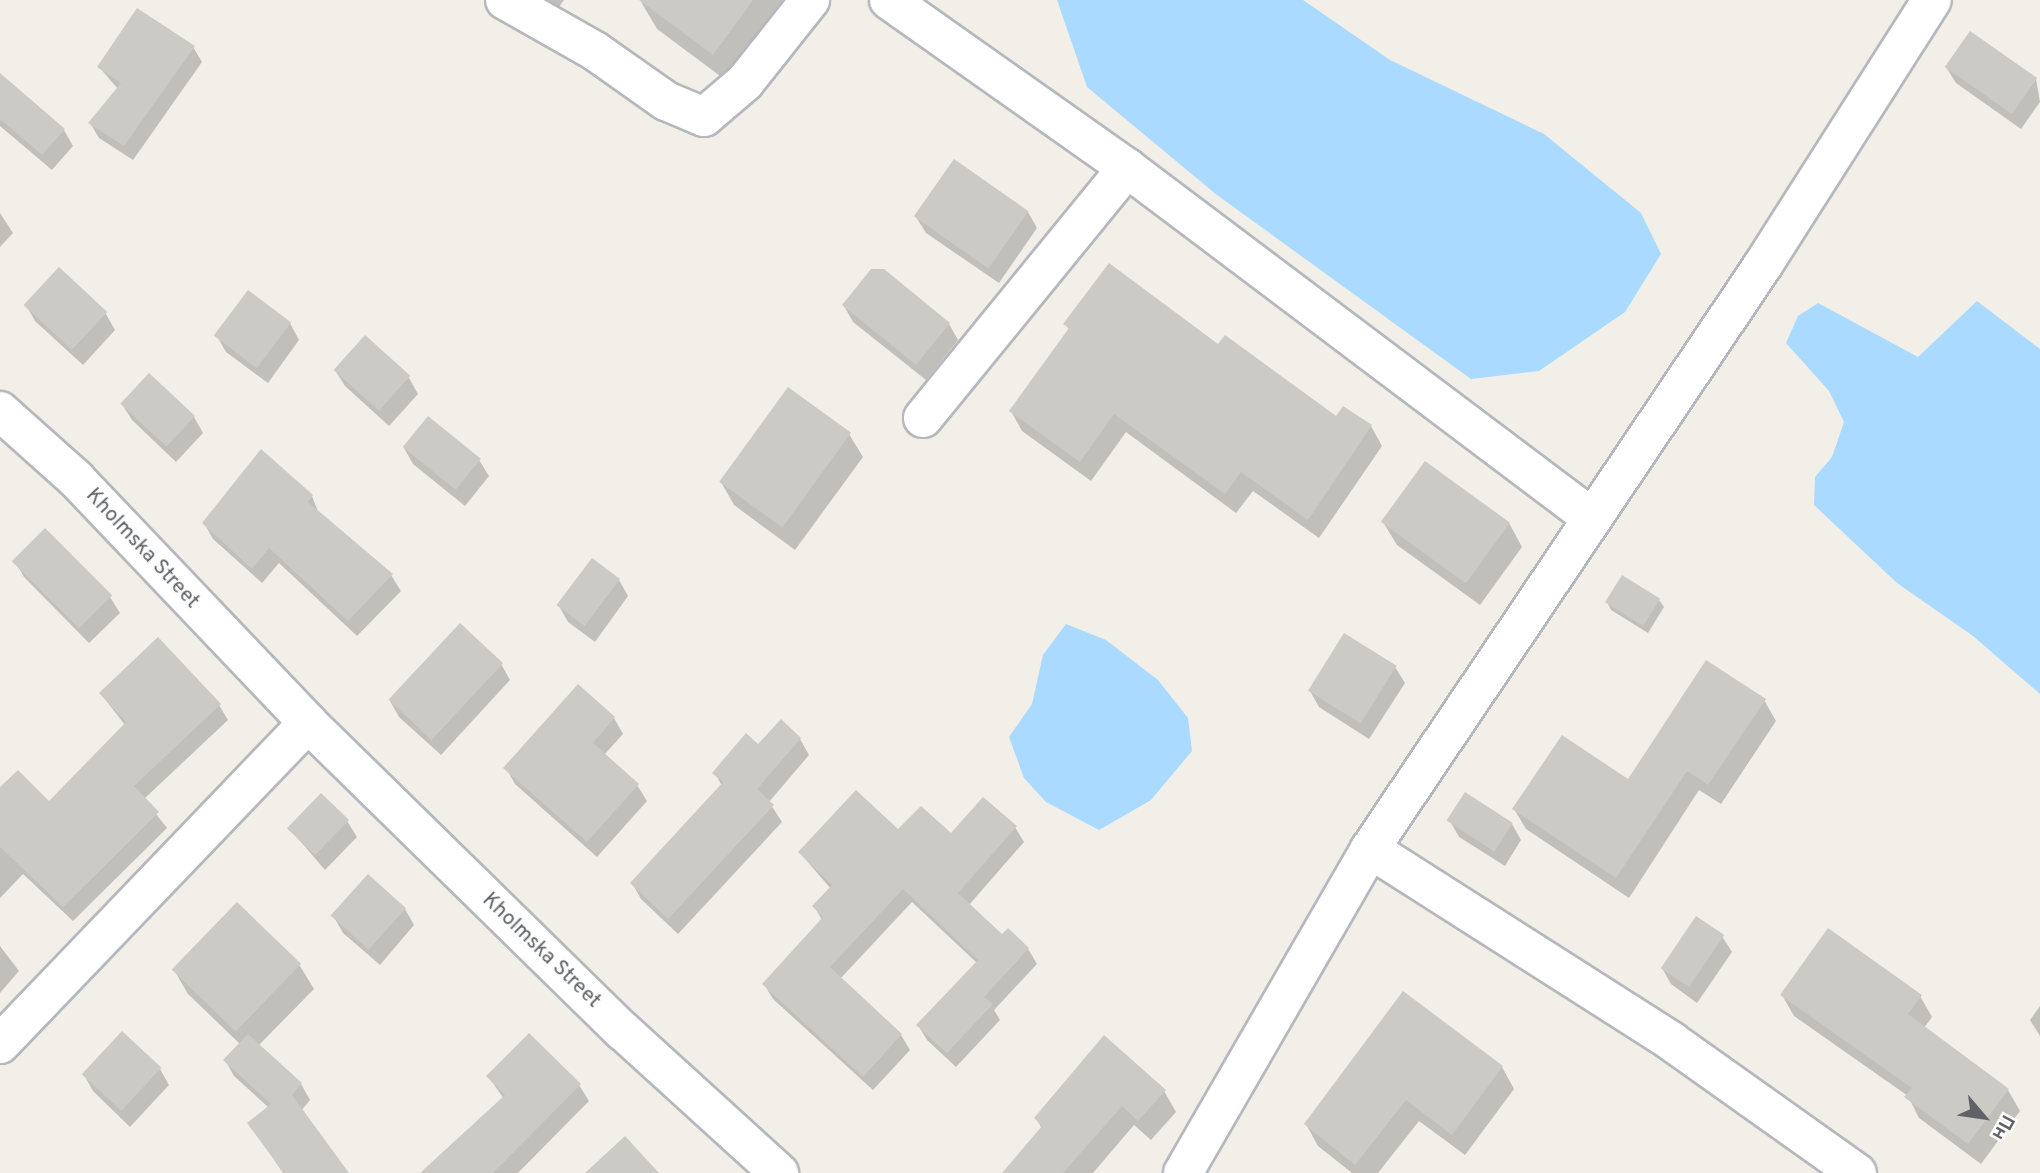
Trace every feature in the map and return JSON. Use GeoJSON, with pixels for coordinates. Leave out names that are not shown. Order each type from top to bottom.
{"type":"FeatureCollection","features":[{"type":"Feature","properties":{"kind":"street"},"geometry":{"type":"LineString","coordinates":[[505,0],[595,51],[666,101],[704,117],[745,82],[810,0]]}},
{"type":"Feature","properties":{"kind":"street"},"geometry":{"type":"LineString","coordinates":[[889,0],[1127,168],[1592,518]]}},
{"type":"Feature","properties":{"kind":"street"},"geometry":{"type":"LineString","coordinates":[[1183,1173],[1370,849],[1763,265],[1932,0]]}},
{"type":"Feature","properties":{"kind":"street"},"geometry":{"type":"LineString","coordinates":[[923,418],[1127,168]]}},
{"type":"Feature","properties":{"kind":"street","name":"Kholmska Street"},"geometry":{"type":"LineString","coordinates":[[0,411],[75,478],[308,723],[623,1031],[779,1173]]}},
{"type":"Feature","properties":{"kind":"street"},"geometry":{"type":"LineString","coordinates":[[0,1044],[308,723]]}},
{"type":"Feature","properties":{"kind":"street"},"geometry":{"type":"LineString","coordinates":[[1370,849],[1671,1041],[1857,1173]]}},
{"type":"Feature","properties":{"kind":"water"},"geometry":{"type":"Polygon","coordinates":[[[1057,0],[1303,0],[1390,60],[1544,134],[1641,213],[1661,254],[1625,312],[1539,371],[1471,379],[1217,195],[1087,87],[1057,0]]]}},
{"type":"Feature","properties":{"kind":"water"},"geometry":{"type":"Polygon","coordinates":[[[1977,301],[2040,349],[2040,694],[1973,636],[1897,583],[1814,505],[1815,477],[1832,457],[1844,422],[1829,391],[1786,343],[1798,316],[1818,303],[1918,357],[1977,301]]]}},
{"type":"Feature","properties":{"kind":"water"},"geometry":{"type":"Polygon","coordinates":[[[1066,624],[1106,640],[1158,680],[1188,718],[1192,751],[1151,800],[1099,830],[1046,802],[1024,778],[1009,737],[1032,704],[1043,655],[1066,624]]]}},
{"type":"Feature","properties":{"kind":"building"},"geometry":{"type":"Polygon","coordinates":[[[639,0],[753,0],[713,55],[639,0]]]}},
{"type":"Feature","properties":{"kind":"building"},"geometry":{"type":"Polygon","coordinates":[[[137,8],[195,46],[124,146],[88,123],[121,83],[97,67],[137,8]]]}},
{"type":"Feature","properties":{"kind":"building"},"geometry":{"type":"Polygon","coordinates":[[[1970,31],[2037,78],[2012,114],[1945,67],[1970,31]]]}},
{"type":"Feature","properties":{"kind":"building"},"geometry":{"type":"Polygon","coordinates":[[[0,73],[65,129],[42,155],[0,119],[0,73]]]}},
{"type":"Feature","properties":{"kind":"building"},"geometry":{"type":"Polygon","coordinates":[[[954,159],[1029,211],[988,269],[914,216],[954,159]]]}},
{"type":"Feature","properties":{"kind":"building"},"geometry":{"type":"Polygon","coordinates":[[[1109,263],[1218,344],[1225,335],[1336,416],[1343,406],[1372,425],[1308,520],[1241,472],[1225,494],[1114,414],[1080,462],[1009,411],[1069,328],[1063,324],[1109,263]]]}},
{"type":"Feature","properties":{"kind":"building"},"geometry":{"type":"Polygon","coordinates":[[[59,267],[107,312],[72,350],[24,305],[59,267]]]}},
{"type":"Feature","properties":{"kind":"building"},"geometry":{"type":"Polygon","coordinates":[[[871,269],[884,269],[950,323],[916,365],[842,305],[871,269]]]}},
{"type":"Feature","properties":{"kind":"building"},"geometry":{"type":"Polygon","coordinates":[[[248,290],[291,322],[257,368],[214,336],[248,290]]]}},
{"type":"Feature","properties":{"kind":"building"},"geometry":{"type":"Polygon","coordinates":[[[365,335],[410,376],[379,411],[334,370],[365,335]]]}},
{"type":"Feature","properties":{"kind":"building"},"geometry":{"type":"Polygon","coordinates":[[[149,373],[195,416],[166,447],[120,404],[149,373]]]}},
{"type":"Feature","properties":{"kind":"building"},"geometry":{"type":"Polygon","coordinates":[[[788,387],[851,433],[782,528],[719,482],[788,387]]]}},
{"type":"Feature","properties":{"kind":"building"},"geometry":{"type":"Polygon","coordinates":[[[428,416],[481,459],[456,490],[403,447],[428,416]]]}},
{"type":"Feature","properties":{"kind":"building"},"geometry":{"type":"Polygon","coordinates":[[[261,449],[313,495],[308,502],[393,574],[348,621],[269,548],[252,569],[202,523],[261,449]]]}},
{"type":"Feature","properties":{"kind":"building"},"geometry":{"type":"Polygon","coordinates":[[[1425,461],[1510,523],[1466,583],[1381,522],[1425,461]]]}},
{"type":"Feature","properties":{"kind":"building"},"geometry":{"type":"Polygon","coordinates":[[[45,528],[112,595],[79,628],[12,561],[45,528]]]}},
{"type":"Feature","properties":{"kind":"building"},"geometry":{"type":"Polygon","coordinates":[[[592,558],[620,579],[584,626],[556,605],[592,558]]]}},
{"type":"Feature","properties":{"kind":"building"},"geometry":{"type":"Polygon","coordinates":[[[1622,575],[1660,599],[1643,626],[1605,602],[1622,575]]]}},
{"type":"Feature","properties":{"kind":"building"},"geometry":{"type":"Polygon","coordinates":[[[460,623],[503,663],[432,740],[388,700],[460,623]]]}},
{"type":"Feature","properties":{"kind":"building"},"geometry":{"type":"Polygon","coordinates":[[[1344,633],[1397,666],[1361,724],[1308,691],[1344,633]]]}},
{"type":"Feature","properties":{"kind":"building"},"geometry":{"type":"Polygon","coordinates":[[[158,637],[221,704],[134,786],[159,812],[63,907],[0,847],[0,787],[18,770],[49,801],[126,722],[99,693],[158,637]]]}},
{"type":"Feature","properties":{"kind":"building"},"geometry":{"type":"Polygon","coordinates":[[[1706,660],[1766,699],[1708,785],[1687,771],[1616,878],[1512,809],[1562,735],[1628,779],[1706,660]]]}},
{"type":"Feature","properties":{"kind":"building"},"geometry":{"type":"Polygon","coordinates":[[[578,684],[615,717],[593,743],[639,784],[587,842],[503,768],[578,684]]]}},
{"type":"Feature","properties":{"kind":"building"},"geometry":{"type":"Polygon","coordinates":[[[781,719],[801,738],[757,789],[774,805],[668,919],[630,883],[723,782],[712,773],[746,733],[758,744],[781,719]]]}},
{"type":"Feature","properties":{"kind":"building"},"geometry":{"type":"Polygon","coordinates":[[[856,790],[898,829],[921,806],[951,833],[983,797],[1017,826],[958,893],[1002,934],[1008,928],[1029,948],[984,997],[993,1004],[947,1053],[916,1025],[978,960],[903,889],[830,967],[902,1034],[863,1077],[762,984],[823,917],[812,906],[832,885],[798,852],[856,790]]]}},
{"type":"Feature","properties":{"kind":"building"},"geometry":{"type":"Polygon","coordinates":[[[1465,792],[1513,823],[1494,852],[1446,821],[1465,792]]]}},
{"type":"Feature","properties":{"kind":"building"},"geometry":{"type":"Polygon","coordinates":[[[321,793],[349,820],[315,855],[287,828],[321,793]]]}},
{"type":"Feature","properties":{"kind":"building"},"geometry":{"type":"Polygon","coordinates":[[[368,874],[406,908],[368,950],[331,916],[368,874]]]}},
{"type":"Feature","properties":{"kind":"building"},"geometry":{"type":"Polygon","coordinates":[[[237,902],[301,964],[236,1031],[172,970],[237,902]]]}},
{"type":"Feature","properties":{"kind":"building"},"geometry":{"type":"Polygon","coordinates":[[[1696,916],[1724,935],[1689,987],[1661,968],[1696,916]]]}},
{"type":"Feature","properties":{"kind":"building"},"geometry":{"type":"Polygon","coordinates":[[[1828,928],[1922,995],[1908,1014],[2009,1089],[1968,1144],[1904,1097],[1912,1088],[1780,995],[1828,928]]]}},
{"type":"Feature","properties":{"kind":"building"},"geometry":{"type":"Polygon","coordinates":[[[1403,991],[1503,1066],[1452,1135],[1406,1100],[1355,1165],[1304,1124],[1403,991]]]}},
{"type":"Feature","properties":{"kind":"building"},"geometry":{"type":"Polygon","coordinates":[[[122,1031],[161,1068],[121,1111],[82,1074],[122,1031]]]}},
{"type":"Feature","properties":{"kind":"building"},"geometry":{"type":"Polygon","coordinates":[[[529,1033],[581,1084],[493,1173],[420,1173],[505,1095],[486,1076],[529,1033]]]}},
{"type":"Feature","properties":{"kind":"building"},"geometry":{"type":"Polygon","coordinates":[[[248,1034],[302,1083],[292,1095],[349,1173],[284,1173],[247,1123],[271,1104],[223,1060],[248,1034]]]}},
{"type":"Feature","properties":{"kind":"building"},"geometry":{"type":"Polygon","coordinates":[[[1104,1035],[1166,1090],[1138,1121],[1122,1106],[1063,1173],[1002,1173],[1042,1126],[1034,1118],[1104,1035]]]}},
{"type":"Feature","properties":{"kind":"building"},"geometry":{"type":"Polygon","coordinates":[[[625,1136],[659,1173],[585,1173],[625,1136]]]}}]}
